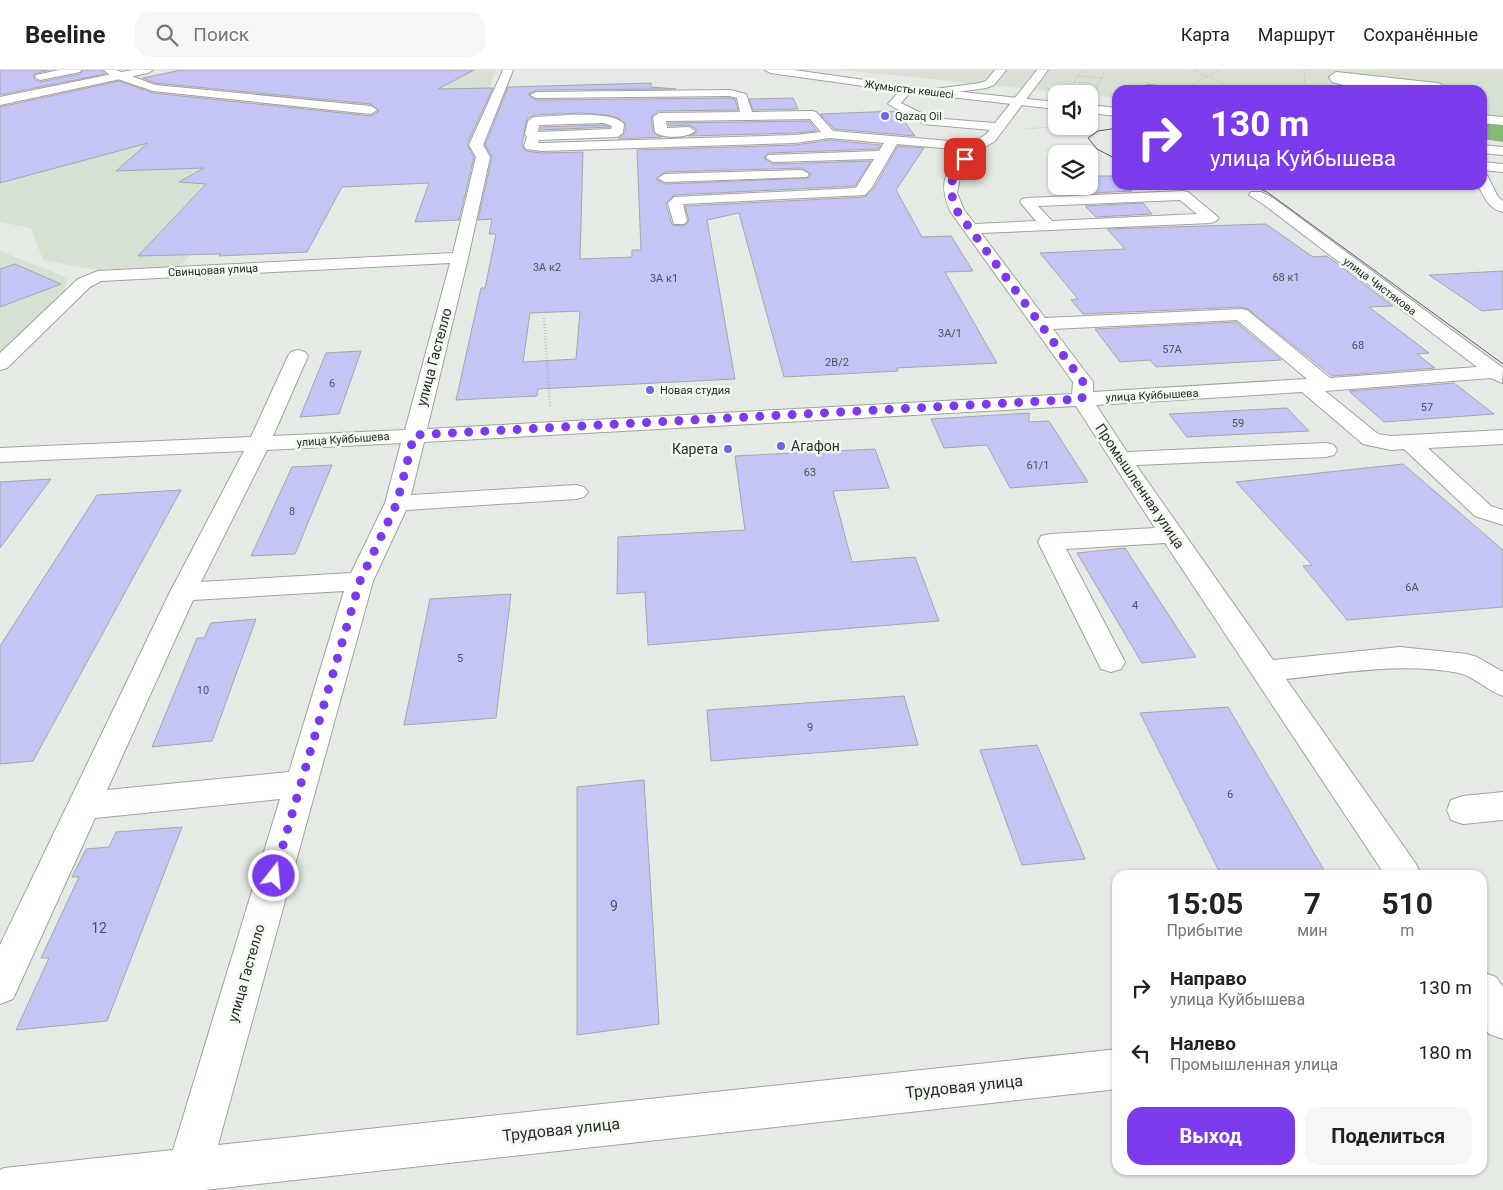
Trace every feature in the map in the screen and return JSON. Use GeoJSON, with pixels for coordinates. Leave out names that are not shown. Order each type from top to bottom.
{"type":"FeatureCollection","features":[{"type":"Feature","properties":{"kind":"street"},"geometry":{"type":"LineString","coordinates":[[40,77],[76,70]]}},
{"type":"Feature","properties":{"kind":"street"},"geometry":{"type":"LineString","coordinates":[[0,101],[113,73],[148,70]]}},
{"type":"Feature","properties":{"kind":"street","name":"Жұмысты көшесі"},"geometry":{"type":"LineString","coordinates":[[770,70],[907,89],[1048,105]]}},
{"type":"Feature","properties":{"kind":"street"},"geometry":{"type":"LineString","coordinates":[[935,92],[982,86],[990,83],[1001,70]]}},
{"type":"Feature","properties":{"kind":"street","name":"Промышленная улица"},"geometry":{"type":"LineString","coordinates":[[1043,70],[990,138],[975,147],[954,171],[950,193],[957,211],[1083,382],[1082,399],[1120,459],[1401,870]]}},
{"type":"Feature","properties":{"kind":"street"},"geometry":{"type":"LineString","coordinates":[[113,73],[153,88],[371,110]]}},
{"type":"Feature","properties":{"kind":"street"},"geometry":{"type":"LineString","coordinates":[[1367,85],[1348,83],[1336,80],[1334,77],[1336,75],[1431,85]]}},
{"type":"Feature","properties":{"kind":"street"},"geometry":{"type":"LineString","coordinates":[[525,83],[611,95],[746,110],[812,115]]}},
{"type":"Feature","properties":{"kind":"street","name":"улица Гастелло"},"geometry":{"type":"LineString","coordinates":[[185,1180],[360,581],[397,503],[460,258],[483,157],[476,145],[525,83]]}},
{"type":"Feature","properties":{"kind":"street"},"geometry":{"type":"LineString","coordinates":[[560,107],[611,95],[631,85]]}},
{"type":"Feature","properties":{"kind":"street"},"geometry":{"type":"LineString","coordinates":[[907,89],[894,104],[928,120],[999,127]]}},
{"type":"Feature","properties":{"kind":"street"},"geometry":{"type":"LineString","coordinates":[[803,103],[829,134]]}},
{"type":"Feature","properties":{"kind":"street"},"geometry":{"type":"LineString","coordinates":[[740,141],[737,130],[661,132],[659,117],[746,110]]}},
{"type":"Feature","properties":{"kind":"street"},"geometry":{"type":"LineString","coordinates":[[1098,110],[1112,111]]}},
{"type":"Feature","properties":{"kind":"street"},"geometry":{"type":"LineString","coordinates":[[534,136],[617,133],[618,124],[605,119],[534,121],[531,134],[534,136],[531,146],[796,139],[829,134],[975,147]]}},
{"type":"Feature","properties":{"kind":"street"},"geometry":{"type":"LineString","coordinates":[[1487,120],[1503,122]]}},
{"type":"Feature","properties":{"kind":"street"},"geometry":{"type":"LineString","coordinates":[[680,221],[675,203],[679,200],[860,192],[893,140]]}},
{"type":"Feature","properties":{"kind":"street"},"geometry":{"type":"LineString","coordinates":[[1487,149],[1503,151]]}},
{"type":"Feature","properties":{"kind":"street"},"geometry":{"type":"LineString","coordinates":[[756,159],[884,154]]}},
{"type":"Feature","properties":{"kind":"street"},"geometry":{"type":"LineString","coordinates":[[1487,166],[1503,168]]}},
{"type":"Feature","properties":{"kind":"street"},"geometry":{"type":"LineString","coordinates":[[854,173],[874,172]]}},
{"type":"Feature","properties":{"kind":"street"},"geometry":{"type":"LineString","coordinates":[[665,178],[814,174]]}},
{"type":"Feature","properties":{"kind":"street"},"geometry":{"type":"LineString","coordinates":[[1487,188],[1492,199],[1503,208]]}},
{"type":"Feature","properties":{"kind":"street"},"geometry":{"type":"LineString","coordinates":[[972,230],[1211,218],[1184,195],[1027,202],[1048,226]]}},
{"type":"Feature","properties":{"kind":"street","name":"улица Чистякова"},"geometry":{"type":"LineString","coordinates":[[1256,195],[1268,201],[1499,375]]}},
{"type":"Feature","properties":{"kind":"street","name":"Свинцовая улица"},"geometry":{"type":"LineString","coordinates":[[0,364],[84,283],[98,276],[460,258]]}},
{"type":"Feature","properties":{"kind":"street"},"geometry":{"type":"LineString","coordinates":[[1041,324],[1241,314],[1371,439],[1391,443],[1503,437]]}},
{"type":"Feature","properties":{"kind":"street"},"geometry":{"type":"LineString","coordinates":[[0,986],[182,592],[258,445],[298,356]]}},
{"type":"Feature","properties":{"kind":"street","name":"улица Куйбышева"},"geometry":{"type":"LineString","coordinates":[[0,455],[258,445],[1499,375]]}},
{"type":"Feature","properties":{"kind":"street"},"geometry":{"type":"LineString","coordinates":[[1409,442],[1483,511],[1503,518]]}},
{"type":"Feature","properties":{"kind":"street"},"geometry":{"type":"LineString","coordinates":[[1120,459],[1326,450]]}},
{"type":"Feature","properties":{"kind":"street"},"geometry":{"type":"LineString","coordinates":[[397,503],[576,492]]}},
{"type":"Feature","properties":{"kind":"street"},"geometry":{"type":"LineString","coordinates":[[1111,662],[1050,542],[1173,536]]}},
{"type":"Feature","properties":{"kind":"street"},"geometry":{"type":"LineString","coordinates":[[182,592],[360,581]]}},
{"type":"Feature","properties":{"kind":"street"},"geometry":{"type":"LineString","coordinates":[[1265,671],[1400,657],[1467,664],[1503,685]]}},
{"type":"Feature","properties":{"kind":"street"},"geometry":{"type":"LineString","coordinates":[[83,806],[301,784]]}},
{"type":"Feature","properties":{"kind":"street"},"geometry":{"type":"LineString","coordinates":[[1463,810],[1503,806]]}},
{"type":"Feature","properties":{"kind":"street"},"geometry":{"type":"LineString","coordinates":[[1487,997],[1503,1020]]}},
{"type":"Feature","properties":{"kind":"street"},"geometry":{"type":"LineString","coordinates":[[1487,1029],[1503,1027]]}},
{"type":"Feature","properties":{"kind":"street","name":"Трудовая улица"},"geometry":{"type":"LineString","coordinates":[[4,1190],[185,1180],[1112,1070]]}},
{"type":"Feature","properties":{"kind":"path"},"geometry":{"type":"LineString","coordinates":[[1072,85],[1082,70]]}},
{"type":"Feature","properties":{"kind":"path"},"geometry":{"type":"LineString","coordinates":[[1074,82],[1099,84],[1106,70]]}},
{"type":"Feature","properties":{"kind":"path"},"geometry":{"type":"LineString","coordinates":[[1193,70],[1227,85]]}},
{"type":"Feature","properties":{"kind":"path"},"geometry":{"type":"LineString","coordinates":[[1192,85],[1220,70]]}},
{"type":"Feature","properties":{"kind":"path"},"geometry":{"type":"LineString","coordinates":[[1304,70],[1305,85]]}},
{"type":"Feature","properties":{"kind":"path"},"geometry":{"type":"LineString","coordinates":[[1078,76],[1102,78]]}},
{"type":"Feature","properties":{"kind":"path"},"geometry":{"type":"LineString","coordinates":[[544,318],[551,429]]}},
{"type":"Feature","properties":{"kind":"shaded area"},"geometry":{"type":"Polygon","coordinates":[[[176,70],[496,70],[464,163],[255,186],[178,268],[113,273],[43,260],[31,228],[0,222],[0,139],[120,82],[176,70]]]}},
{"type":"Feature","properties":{"kind":"shaded area"},"geometry":{"type":"Polygon","coordinates":[[[842,70],[1503,70],[1503,136],[1487,134],[1487,85],[1112,85],[1112,97],[1098,96],[1098,85],[1048,85],[1048,91],[842,70]]]}},
{"type":"Feature","properties":{"kind":"shaded area"},"geometry":{"type":"Polygon","coordinates":[[[0,251],[68,278],[63,294],[0,352],[0,251]]]}},
{"type":"Feature","properties":{"kind":"green space"},"geometry":{"type":"Polygon","coordinates":[[[1487,123],[1503,125],[1503,142],[1487,140],[1487,123]]]}},
{"type":"Feature","properties":{"kind":"building"},"geometry":{"type":"Polygon","coordinates":[[[0,70],[50,70],[34,74],[34,79],[40,82],[80,74],[83,70],[102,70],[105,74],[0,95],[0,70]]]}},
{"type":"Feature","properties":{"kind":"building"},"geometry":{"type":"Polygon","coordinates":[[[182,70],[474,70],[438,89],[493,88],[467,144],[474,157],[459,220],[415,222],[429,183],[342,187],[307,252],[219,256],[221,254],[138,256],[206,184],[179,182],[204,168],[116,171],[148,143],[0,183],[0,107],[119,81],[153,93],[371,116],[379,111],[371,104],[155,83],[143,78],[182,70]]]}},
{"type":"Feature","properties":{"kind":"building"},"geometry":{"type":"Polygon","coordinates":[[[651,83],[651,87],[676,89],[536,90],[528,94],[536,100],[735,99],[738,110],[658,111],[651,117],[653,132],[662,137],[618,139],[625,133],[626,124],[618,118],[607,115],[582,113],[534,115],[527,119],[522,145],[526,151],[542,153],[583,152],[580,259],[632,257],[632,250],[641,250],[637,150],[795,145],[830,140],[881,145],[878,149],[768,153],[764,158],[773,164],[871,161],[855,186],[674,195],[666,204],[672,225],[684,226],[689,221],[685,206],[865,197],[874,188],[898,146],[924,148],[896,190],[922,237],[951,236],[973,271],[945,272],[997,363],[897,368],[898,371],[784,377],[739,213],[707,220],[735,379],[538,389],[537,396],[456,400],[481,288],[485,288],[496,234],[489,234],[492,219],[478,220],[492,157],[485,145],[508,87],[651,83]],[[802,168],[665,172],[656,179],[665,184],[809,178],[811,174],[802,168]],[[580,311],[530,313],[523,362],[576,359],[580,311]]]}},
{"type":"Feature","properties":{"kind":"building"},"geometry":{"type":"Polygon","coordinates":[[[793,98],[798,109],[753,110],[749,99],[793,98]]]}},
{"type":"Feature","properties":{"kind":"building"},"geometry":{"type":"Polygon","coordinates":[[[897,111],[915,136],[834,129],[820,114],[897,111]]]}},
{"type":"Feature","properties":{"kind":"building"},"geometry":{"type":"Polygon","coordinates":[[[809,121],[817,131],[689,136],[696,133],[696,129],[689,125],[669,126],[668,123],[809,121]]]}},
{"type":"Feature","properties":{"kind":"building"},"geometry":{"type":"Polygon","coordinates":[[[604,125],[610,127],[540,130],[541,127],[604,125]]]}},
{"type":"Feature","properties":{"kind":"building"},"geometry":{"type":"Polygon","coordinates":[[[1098,176],[1112,176],[1112,190],[1132,191],[1098,193],[1098,176]]]}},
{"type":"Feature","properties":{"kind":"building"},"geometry":{"type":"Polygon","coordinates":[[[1143,203],[1152,214],[1096,217],[1085,206],[1143,203]]]}},
{"type":"Feature","properties":{"kind":"building"},"geometry":{"type":"Polygon","coordinates":[[[1266,224],[1313,257],[1327,256],[1393,306],[1369,307],[1429,353],[1417,354],[1435,368],[1332,376],[1248,309],[1241,307],[1083,314],[1071,300],[1078,299],[1040,253],[1125,249],[1107,229],[1266,224]]]}},
{"type":"Feature","properties":{"kind":"building"},"geometry":{"type":"Polygon","coordinates":[[[15,264],[61,284],[0,307],[0,269],[15,264]]]}},
{"type":"Feature","properties":{"kind":"building"},"geometry":{"type":"Polygon","coordinates":[[[1503,271],[1503,309],[1482,311],[1429,275],[1503,271]]]}},
{"type":"Feature","properties":{"kind":"building"},"geometry":{"type":"Polygon","coordinates":[[[1236,322],[1281,360],[1156,367],[1150,360],[1120,362],[1095,329],[1236,322]]]}},
{"type":"Feature","properties":{"kind":"building"},"geometry":{"type":"Polygon","coordinates":[[[361,351],[339,414],[300,417],[326,353],[361,351]]]}},
{"type":"Feature","properties":{"kind":"building"},"geometry":{"type":"Polygon","coordinates":[[[1454,383],[1494,414],[1384,422],[1349,391],[1454,383]]]}},
{"type":"Feature","properties":{"kind":"building"},"geometry":{"type":"Polygon","coordinates":[[[1287,408],[1309,431],[1187,437],[1169,414],[1287,408]]]}},
{"type":"Feature","properties":{"kind":"building"},"geometry":{"type":"Polygon","coordinates":[[[1029,413],[1029,422],[1049,421],[1088,482],[1010,488],[987,445],[944,448],[931,419],[1029,413]]]}},
{"type":"Feature","properties":{"kind":"building"},"geometry":{"type":"Polygon","coordinates":[[[875,449],[889,488],[833,491],[852,562],[915,557],[939,621],[648,645],[645,592],[617,594],[618,537],[745,530],[735,456],[875,449]]]}},
{"type":"Feature","properties":{"kind":"building"},"geometry":{"type":"Polygon","coordinates":[[[1403,464],[1503,550],[1503,607],[1347,620],[1303,566],[1312,565],[1236,482],[1403,464]]]}},
{"type":"Feature","properties":{"kind":"building"},"geometry":{"type":"Polygon","coordinates":[[[332,465],[295,554],[251,556],[292,467],[332,465]]]}},
{"type":"Feature","properties":{"kind":"building"},"geometry":{"type":"Polygon","coordinates":[[[51,479],[0,548],[0,482],[51,479]]]}},
{"type":"Feature","properties":{"kind":"building"},"geometry":{"type":"Polygon","coordinates":[[[181,490],[33,761],[0,764],[0,646],[97,495],[181,490]]]}},
{"type":"Feature","properties":{"kind":"building"},"geometry":{"type":"Polygon","coordinates":[[[1125,548],[1196,657],[1142,663],[1077,553],[1125,548]]]}},
{"type":"Feature","properties":{"kind":"building"},"geometry":{"type":"Polygon","coordinates":[[[511,594],[496,718],[404,725],[430,599],[511,594]]]}},
{"type":"Feature","properties":{"kind":"building"},"geometry":{"type":"Polygon","coordinates":[[[256,619],[212,741],[152,747],[197,638],[204,638],[211,623],[256,619]]]}},
{"type":"Feature","properties":{"kind":"building"},"geometry":{"type":"Polygon","coordinates":[[[904,696],[918,745],[711,761],[707,710],[904,696]]]}},
{"type":"Feature","properties":{"kind":"building"},"geometry":{"type":"Polygon","coordinates":[[[1228,707],[1324,870],[1218,870],[1140,713],[1228,707]]]}},
{"type":"Feature","properties":{"kind":"building"},"geometry":{"type":"Polygon","coordinates":[[[1037,745],[1085,859],[1022,865],[980,750],[1037,745]]]}},
{"type":"Feature","properties":{"kind":"building"},"geometry":{"type":"Polygon","coordinates":[[[644,780],[659,1024],[577,1035],[577,787],[644,780]]]}},
{"type":"Feature","properties":{"kind":"building"},"geometry":{"type":"Polygon","coordinates":[[[182,827],[107,1021],[16,1030],[49,958],[41,958],[79,877],[72,877],[86,849],[109,847],[116,832],[182,827]]]}},
{"type":"Feature","properties":{"kind":"tram line"},"geometry":{"type":"LineString","coordinates":[[1112,129],[1098,131],[1088,138],[1097,149],[1112,157]]}},
{"type":"Feature","properties":{"kind":"tram line"},"geometry":{"type":"LineString","coordinates":[[1263,190],[1503,364]]}},
{"type":"Feature","properties":{"kind":"place","name":"Qazaq Oil"},"geometry":{"type":"Point","coordinates":[885,116]}},
{"type":"Feature","properties":{"kind":"place","name":"Новая студия"},"geometry":{"type":"Point","coordinates":[650,390]}},
{"type":"Feature","properties":{"kind":"place","name":"Агафон"},"geometry":{"type":"Point","coordinates":[781,446]}},
{"type":"Feature","properties":{"kind":"place","name":"Карета"},"geometry":{"type":"Point","coordinates":[728,449]}},
{"type":"Feature","properties":{"kind":"route"},"geometry":{"type":"LineString","coordinates":[[274,876],[360,581],[397,503],[414,435],[1082,399],[1083,382],[957,211],[950,193],[954,171],[965,159]]}}]}
